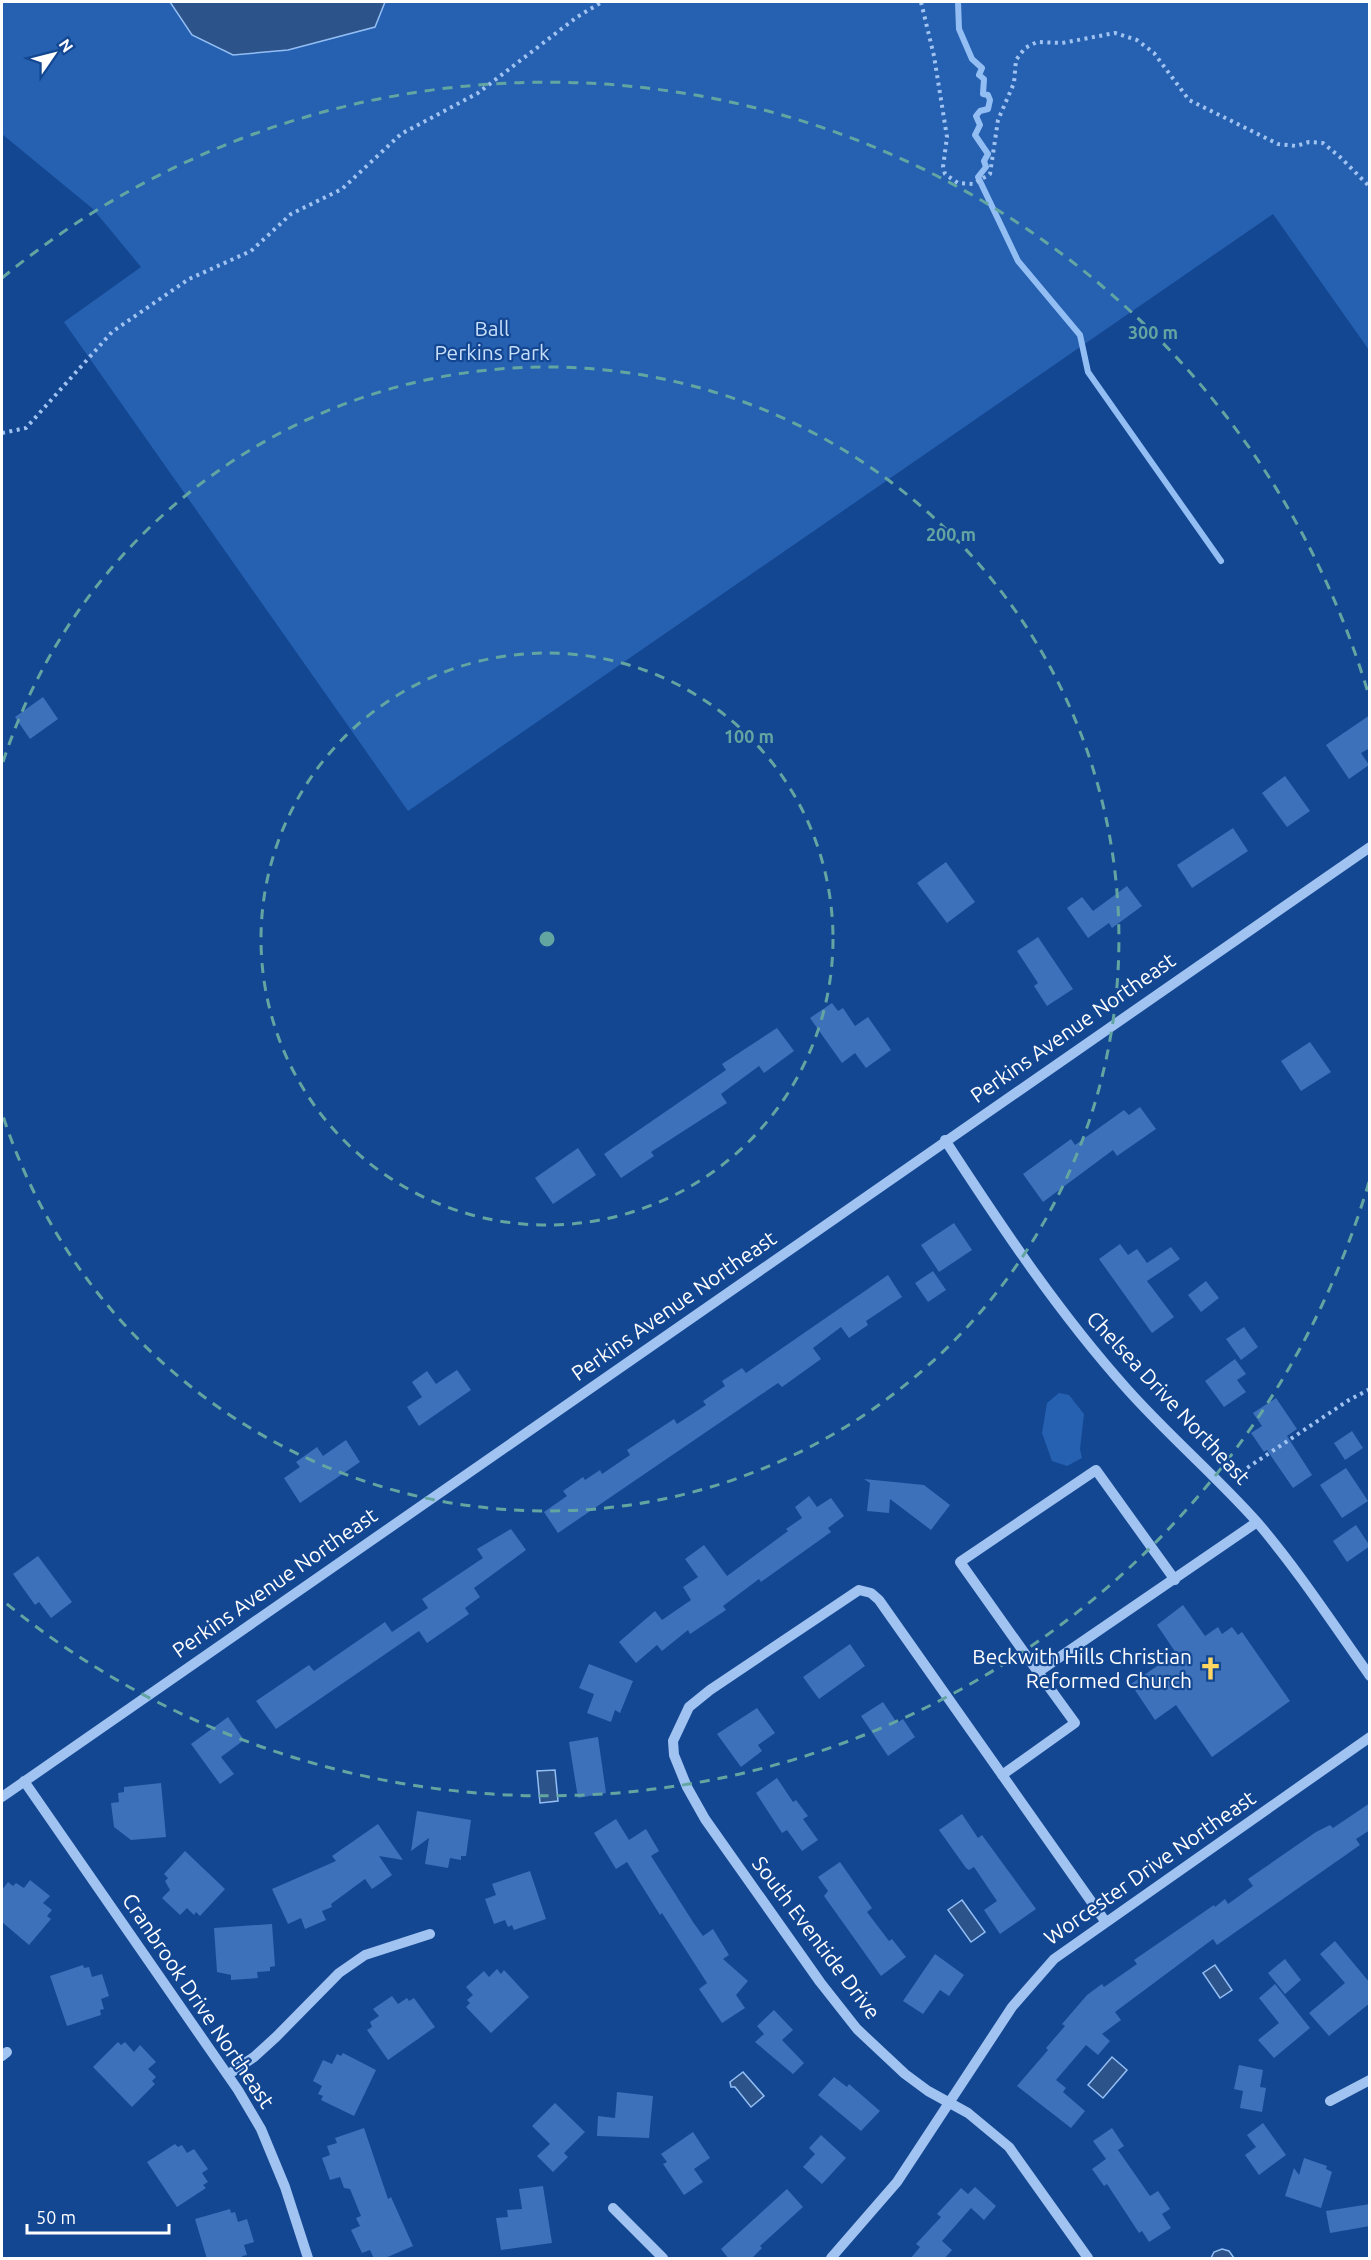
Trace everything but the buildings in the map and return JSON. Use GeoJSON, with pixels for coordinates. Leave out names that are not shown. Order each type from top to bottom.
{"type":"FeatureCollection","features":[{"type":"Feature","properties":{"kind":"street","name":"Perkins Avenue Northeast"},"geometry":{"type":"LineString","coordinates":[[2,1797],[1370,847]]}},
{"type":"Feature","properties":{"kind":"street","name":"Chelsea Drive Northeast"},"geometry":{"type":"LineString","coordinates":[[945,1140],[1000,1226],[1061,1310],[1127,1389],[1257,1522],[1304,1583],[1370,1676]]}},
{"type":"Feature","properties":{"kind":"street"},"geometry":{"type":"LineString","coordinates":[[1105,1921],[1002,1775],[1075,1723],[960,1562],[1096,1470],[1175,1580]]}},
{"type":"Feature","properties":{"kind":"street"},"geometry":{"type":"LineString","coordinates":[[1038,1672],[1257,1522]]}},
{"type":"Feature","properties":{"kind":"street","name":"South Eventide Drive"},"geometry":{"type":"LineString","coordinates":[[1002,1775],[879,1600],[871,1593],[859,1590],[710,1690],[684,1714],[673,1741],[674,1755],[687,1787],[705,1819],[820,1982],[875,2048],[913,2080],[968,2113],[1009,2146],[1088,2259]]}},
{"type":"Feature","properties":{"kind":"street","name":"Worcester Drive Northeast"},"geometry":{"type":"LineString","coordinates":[[831,2259],[897,2182],[1029,1985],[1054,1959],[1370,1737]]}},
{"type":"Feature","properties":{"kind":"street","name":"Cranbrook Drive Northeast"},"geometry":{"type":"LineString","coordinates":[[24,1782],[229,2074],[261,2129],[287,2192],[308,2259]]}},
{"type":"Feature","properties":{"kind":"street"},"geometry":{"type":"LineString","coordinates":[[229,2074],[254,2057],[276,2037],[339,1972],[365,1955],[430,1934]]}},
{"type":"Feature","properties":{"kind":"street"},"geometry":{"type":"LineString","coordinates":[[1330,2102],[1370,2080]]}},
{"type":"Feature","properties":{"kind":"street"},"geometry":{"type":"LineString","coordinates":[[613,2208],[663,2259]]}},
{"type":"Feature","properties":{"kind":"path"},"geometry":{"type":"LineString","coordinates":[[2,433],[26,428],[112,332],[189,279],[250,251],[291,214],[342,189],[401,134],[478,93],[577,17],[602,2]]}},
{"type":"Feature","properties":{"kind":"path"},"geometry":{"type":"LineString","coordinates":[[921,2],[934,56],[946,137],[943,166],[950,180],[973,184],[990,174],[998,120],[1014,83],[1016,60],[1025,48],[1037,42],[1062,43],[1115,33],[1137,39],[1155,53],[1189,100],[1278,144],[1296,146],[1309,142],[1323,144],[1340,157],[1370,187]]}},
{"type":"Feature","properties":{"kind":"path"},"geometry":{"type":"LineString","coordinates":[[1241,1472],[1348,1400],[1370,1389]]}},
{"type":"Feature","properties":{"kind":"green space","name":"Ball Perkins Park"},"geometry":{"type":"Polygon","coordinates":[[[2,2],[1369,2],[1369,350],[1273,214],[408,811],[64,322],[141,267],[93,209],[2,134],[2,2]]]}},
{"type":"Feature","properties":{"kind":"green space"},"geometry":{"type":"Polygon","coordinates":[[[1059,1393],[1069,1395],[1084,1414],[1080,1449],[1082,1458],[1067,1466],[1052,1461],[1042,1433],[1047,1403],[1059,1393]]]}},
{"type":"Feature","properties":{"kind":"shaded area"},"geometry":{"type":"Polygon","coordinates":[[[170,2],[385,2],[375,27],[288,50],[233,55],[192,35],[170,2]]]}},
{"type":"Feature","properties":{"kind":"shaded area"},"geometry":{"type":"Polygon","coordinates":[[[555,1770],[558,1801],[540,1803],[537,1771],[555,1770]]]}},
{"type":"Feature","properties":{"kind":"shaded area"},"geometry":{"type":"Polygon","coordinates":[[[962,1900],[985,1932],[971,1942],[948,1910],[962,1900]]]}},
{"type":"Feature","properties":{"kind":"shaded area"},"geometry":{"type":"Polygon","coordinates":[[[1215,1965],[1232,1990],[1220,1998],[1203,1973],[1215,1965]]]}},
{"type":"Feature","properties":{"kind":"shaded area"},"geometry":{"type":"Polygon","coordinates":[[[1112,2057],[1127,2070],[1103,2098],[1088,2085],[1112,2057]]]}},
{"type":"Feature","properties":{"kind":"shaded area"},"geometry":{"type":"Polygon","coordinates":[[[743,2072],[764,2096],[751,2107],[735,2087],[731,2087],[730,2082],[743,2072]]]}},
{"type":"Feature","properties":{"kind":"shaded area"},"geometry":{"type":"Polygon","coordinates":[[[1222,2249],[1229,2251],[1234,2258],[1211,2258],[1214,2252],[1222,2249]]]}},
{"type":"Feature","properties":{"kind":"waterway"},"geometry":{"type":"LineString","coordinates":[[958,2],[959,29],[972,59],[982,68],[979,75],[984,79],[983,94],[988,95],[990,100],[988,109],[980,111],[976,116],[980,125],[975,135],[988,154],[984,161],[986,167],[978,177],[1018,261],[1080,335],[1088,372],[1221,561]]}},
{"type":"Feature","properties":{"kind":"place","name":"Beckwith Hills Christian Reformed Church"},"geometry":{"type":"Point","coordinates":[1210,1669]}}]}
